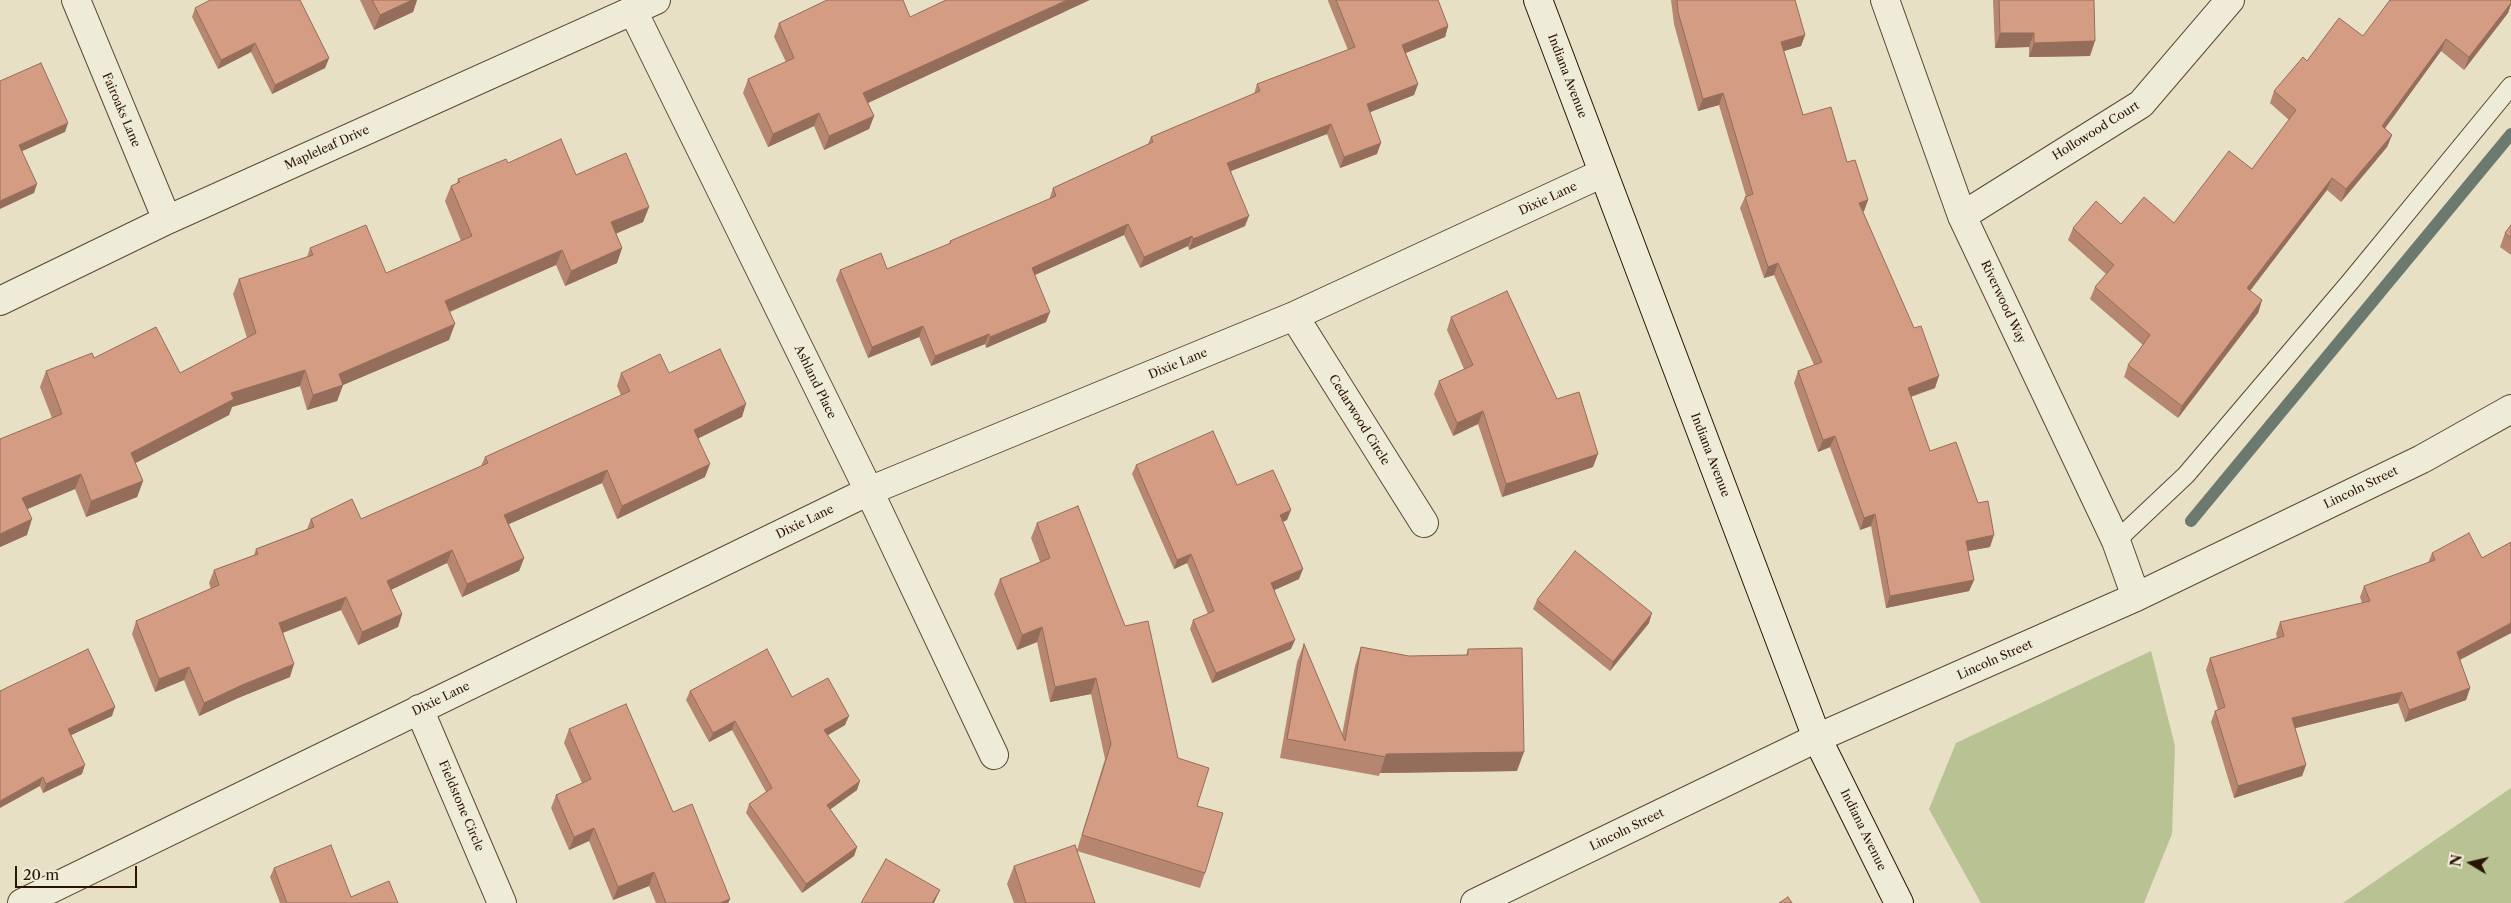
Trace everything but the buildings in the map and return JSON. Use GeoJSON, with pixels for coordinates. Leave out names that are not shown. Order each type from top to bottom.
{"type":"FeatureCollection","features":[{"type":"Feature","properties":{"kind":"street","name":"Fairoaks Lane"},"geometry":{"type":"LineString","coordinates":[[76,0],[167,220]]}},
{"type":"Feature","properties":{"kind":"street","name":"Indiana Avenue"},"geometry":{"type":"LineString","coordinates":[[1538,0],[1818,738],[1899,903]]}},
{"type":"Feature","properties":{"kind":"street","name":"Riverwood Way"},"geometry":{"type":"LineString","coordinates":[[1885,0],[1962,216],[2116,541],[2136,597]]}},
{"type":"Feature","properties":{"kind":"street","name":"Hollowood Court"},"geometry":{"type":"LineString","coordinates":[[1962,216],[2141,104],[2230,0]]}},
{"type":"Feature","properties":{"kind":"street","name":"Mapleleaf Drive"},"geometry":{"type":"LineString","coordinates":[[0,301],[167,220],[644,6]]}},
{"type":"Feature","properties":{"kind":"street","name":"Ashland Place"},"geometry":{"type":"LineString","coordinates":[[644,6],[994,755]]}},
{"type":"Feature","properties":{"kind":"street","name":"Dixie Lane"},"geometry":{"type":"LineString","coordinates":[[22,903],[869,491],[1294,316],[1603,173]]}},
{"type":"Feature","properties":{"kind":"street","name":"Cedarwood Circle"},"geometry":{"type":"LineString","coordinates":[[1294,316],[1424,523]]}},
{"type":"Feature","properties":{"kind":"street","name":"Lincoln Street"},"geometry":{"type":"LineString","coordinates":[[1474,903],[1818,738],[2136,597],[2422,459],[2511,409]]}},
{"type":"Feature","properties":{"kind":"street","name":"Fieldstone Circle"},"geometry":{"type":"LineString","coordinates":[[420,709],[502,903]]}},
{"type":"Feature","properties":{"kind":"lane"},"geometry":{"type":"LineString","coordinates":[[2116,541],[2186,475],[2344,290],[2511,86]]}},
{"type":"Feature","properties":{"kind":"green space"},"geometry":{"type":"Polygon","coordinates":[[[2151,651],[2175,746],[2172,834],[2144,903],[1981,903],[1929,809],[1956,743],[2151,651]]]}},
{"type":"Feature","properties":{"kind":"green space"},"geometry":{"type":"Polygon","coordinates":[[[2511,788],[2511,903],[2343,903],[2511,788]]]}},
{"type":"Feature","properties":{"kind":"waterway"},"geometry":{"type":"LineString","coordinates":[[2191,521],[2511,134]]}}]}
